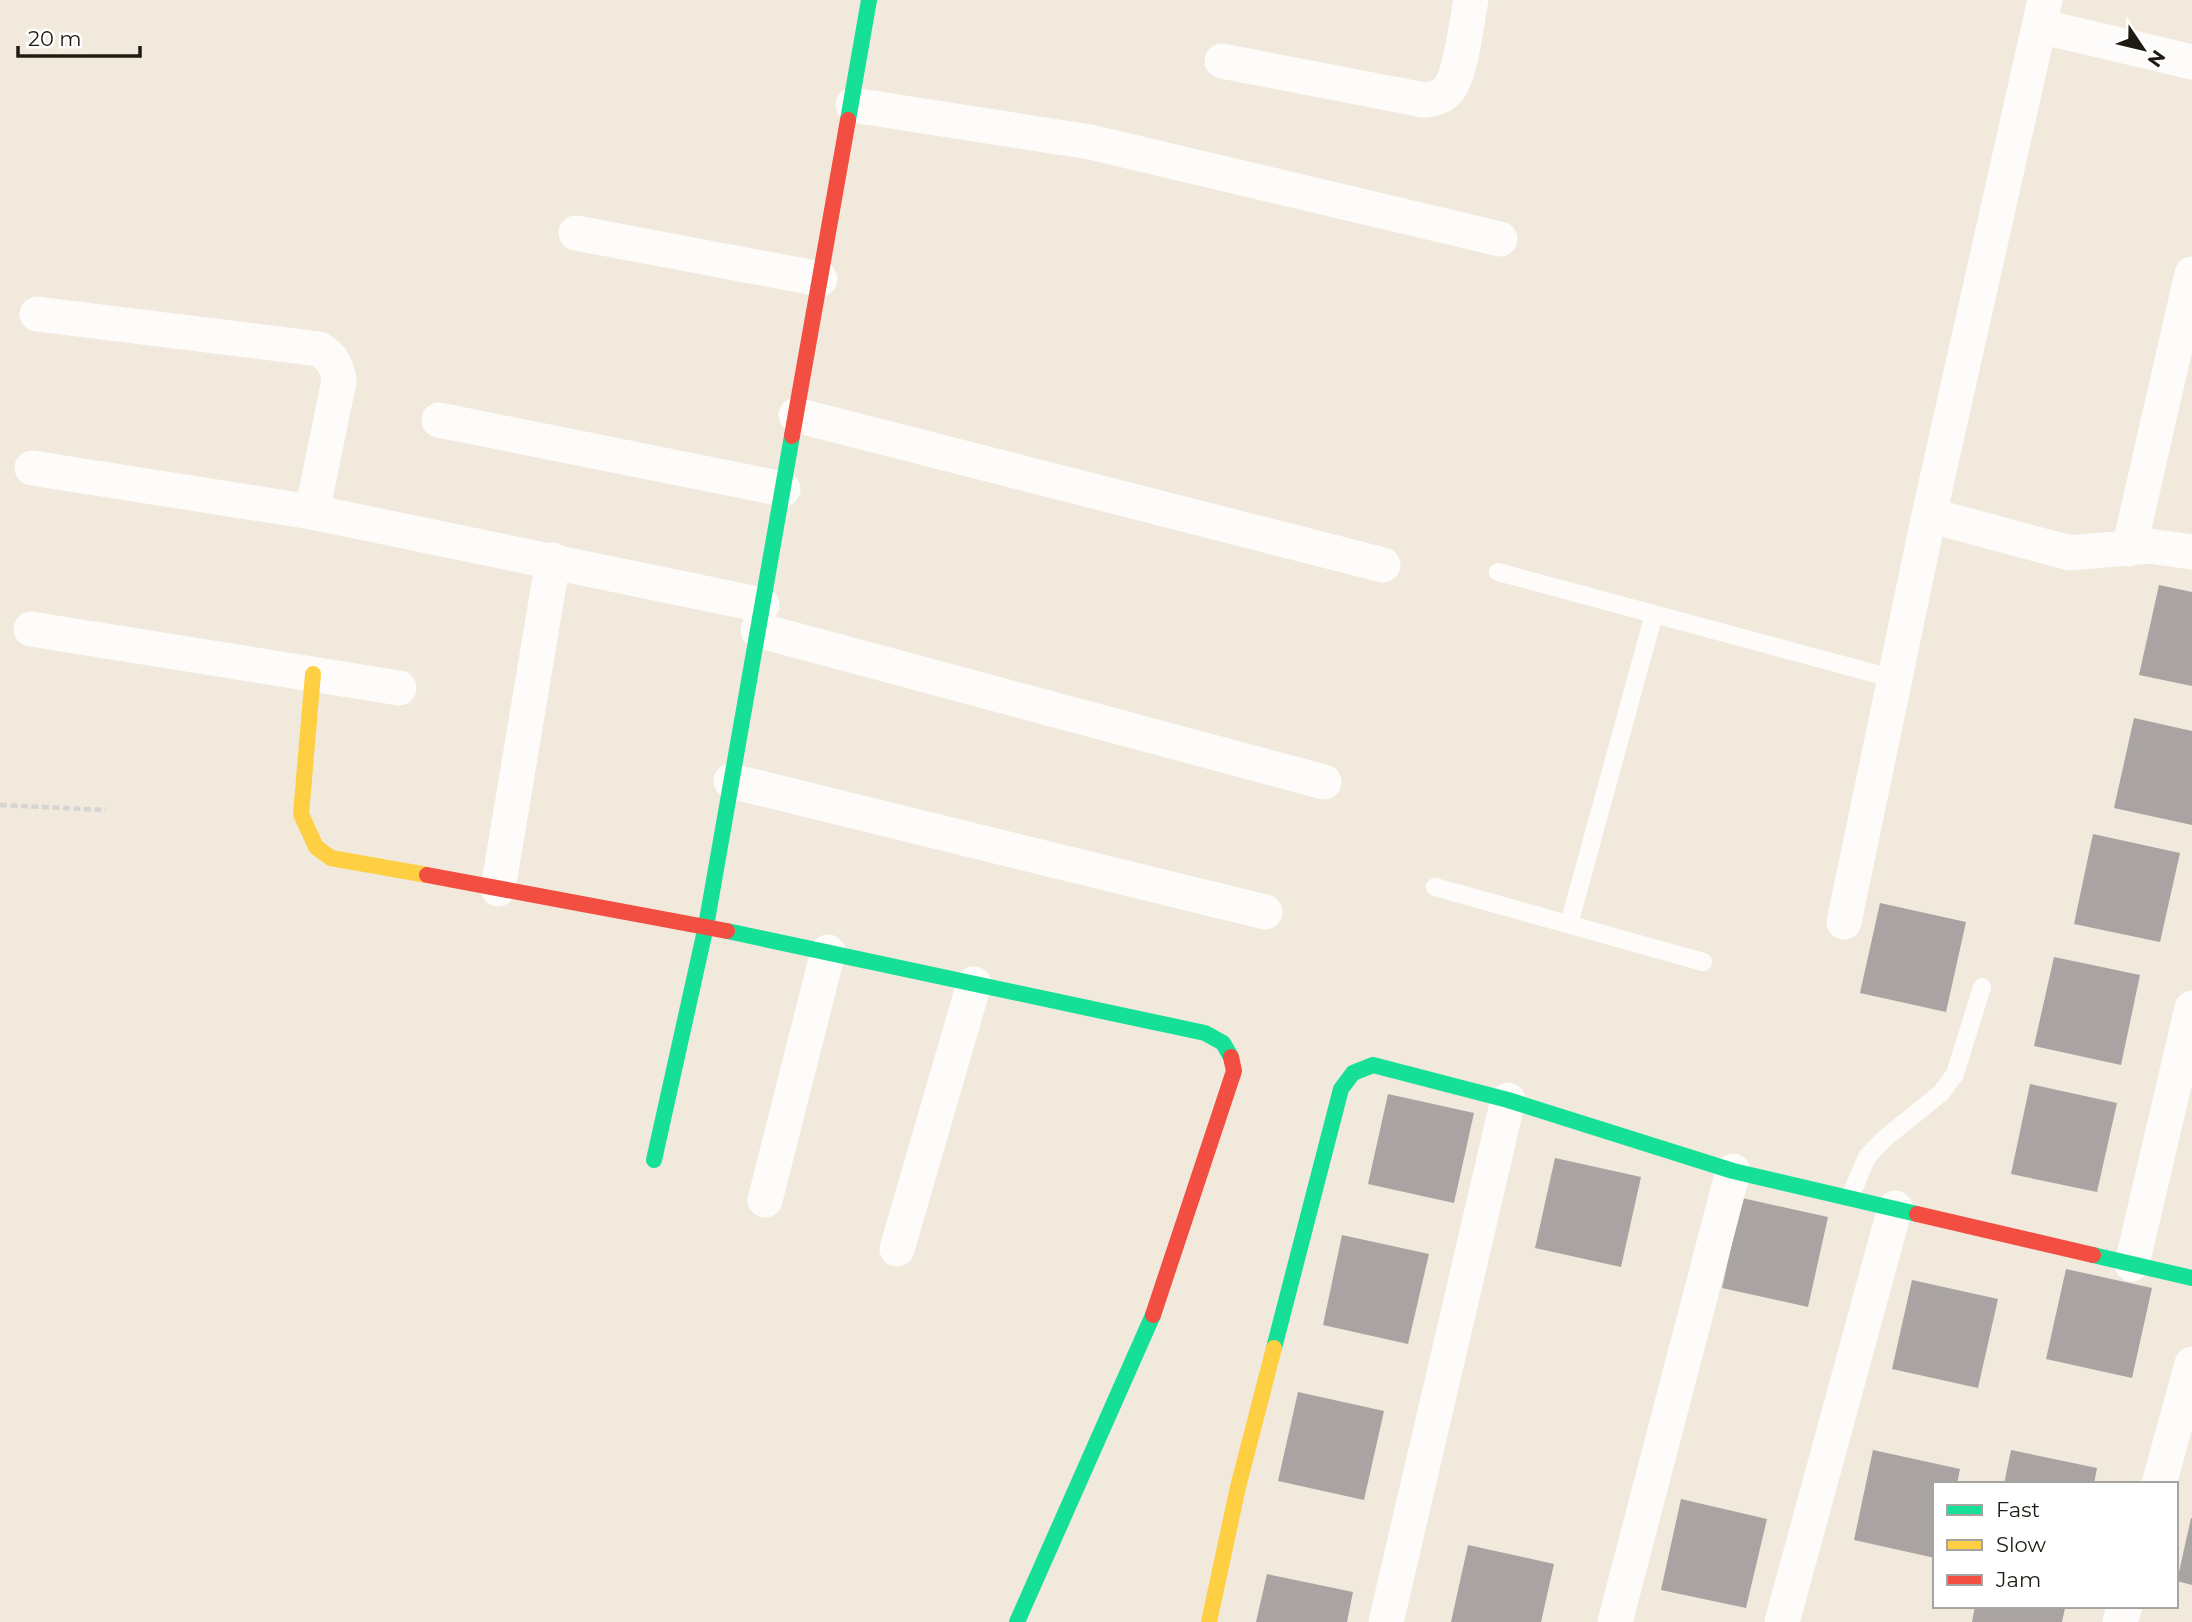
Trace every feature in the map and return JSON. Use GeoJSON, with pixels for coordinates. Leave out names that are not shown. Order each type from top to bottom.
{"type":"FeatureCollection","features":[{"type":"Feature","properties":{"kind":"street"},"geometry":{"type":"LineString","coordinates":[[654,1160],[706,926],[853,105],[869,0]]}},
{"type":"Feature","properties":{"kind":"street"},"geometry":{"type":"LineString","coordinates":[[1222,61],[1424,100],[1438,98],[1448,90],[1455,75],[1471,0]]}},
{"type":"Feature","properties":{"kind":"street"},"geometry":{"type":"LineString","coordinates":[[1844,922],[1929,515],[2042,13],[2192,62]]}},
{"type":"Feature","properties":{"kind":"street"},"geometry":{"type":"LineString","coordinates":[[853,105],[1079,139],[1500,239]]}},
{"type":"Feature","properties":{"kind":"street"},"geometry":{"type":"LineString","coordinates":[[576,233],[820,279]]}},
{"type":"Feature","properties":{"kind":"street"},"geometry":{"type":"LineString","coordinates":[[2129,548],[2192,274]]}},
{"type":"Feature","properties":{"kind":"street"},"geometry":{"type":"LineString","coordinates":[[37,314],[318,349],[331,356],[337,367],[339,381],[312,512]]}},
{"type":"Feature","properties":{"kind":"street"},"geometry":{"type":"LineString","coordinates":[[796,415],[1383,565]]}},
{"type":"Feature","properties":{"kind":"street"},"geometry":{"type":"LineString","coordinates":[[439,420],[783,489]]}},
{"type":"Feature","properties":{"kind":"street"},"geometry":{"type":"LineString","coordinates":[[32,468],[312,512],[553,560],[1324,782]]}},
{"type":"Feature","properties":{"kind":"street"},"geometry":{"type":"LineString","coordinates":[[1929,515],[2070,553],[2149,546],[2192,552]]}},
{"type":"Feature","properties":{"kind":"street"},"geometry":{"type":"LineString","coordinates":[[498,889],[553,560]]}},
{"type":"Feature","properties":{"kind":"street"},"geometry":{"type":"LineString","coordinates":[[31,629],[399,688]]}},
{"type":"Feature","properties":{"kind":"street"},"geometry":{"type":"LineString","coordinates":[[313,674],[301,814],[316,847],[331,858],[706,926],[1205,1033],[1225,1041],[1232,1053],[1234,1071],[1148,1332],[1017,1622]]}},
{"type":"Feature","properties":{"kind":"street"},"geometry":{"type":"LineString","coordinates":[[732,781],[1265,912]]}},
{"type":"Feature","properties":{"kind":"street"},"geometry":{"type":"LineString","coordinates":[[765,1200],[828,953]]}},
{"type":"Feature","properties":{"kind":"street"},"geometry":{"type":"LineString","coordinates":[[897,1249],[974,984]]}},
{"type":"Feature","properties":{"kind":"street"},"geometry":{"type":"LineString","coordinates":[[2132,1264],[2192,1008]]}},
{"type":"Feature","properties":{"kind":"street"},"geometry":{"type":"LineString","coordinates":[[1209,1622],[1238,1487],[1342,1090],[1353,1073],[1373,1065],[1508,1100],[1733,1171],[2192,1278]]}},
{"type":"Feature","properties":{"kind":"street"},"geometry":{"type":"LineString","coordinates":[[1386,1622],[1508,1100]]}},
{"type":"Feature","properties":{"kind":"street"},"geometry":{"type":"LineString","coordinates":[[1615,1622],[1733,1171]]}},
{"type":"Feature","properties":{"kind":"street"},"geometry":{"type":"LineString","coordinates":[[1782,1622],[1895,1208]]}},
{"type":"Feature","properties":{"kind":"street"},"geometry":{"type":"LineString","coordinates":[[2160,1482],[2192,1364]]}},
{"type":"Feature","properties":{"kind":"lane"},"geometry":{"type":"LineString","coordinates":[[1498,572],[1895,679]]}},
{"type":"Feature","properties":{"kind":"lane"},"geometry":{"type":"LineString","coordinates":[[1569,925],[1654,614]]}},
{"type":"Feature","properties":{"kind":"lane"},"geometry":{"type":"LineString","coordinates":[[1435,887],[1703,962]]}},
{"type":"Feature","properties":{"kind":"lane"},"geometry":{"type":"LineString","coordinates":[[1850,1197],[1867,1157],[1884,1139],[1941,1093],[1955,1074],[1982,987]]}},
{"type":"Feature","properties":{"kind":"path"},"geometry":{"type":"LineString","coordinates":[[0,805],[106,810]]}},
{"type":"Feature","properties":{"kind":"building"},"geometry":{"type":"Polygon","coordinates":[[[2159,585],[2192,592],[2192,686],[2139,675],[2159,585]]]}},
{"type":"Feature","properties":{"kind":"building"},"geometry":{"type":"Polygon","coordinates":[[[2134,718],[2192,731],[2192,825],[2114,808],[2134,718]]]}},
{"type":"Feature","properties":{"kind":"building"},"geometry":{"type":"Polygon","coordinates":[[[2093,834],[2180,853],[2160,942],[2074,924],[2093,834]]]}},
{"type":"Feature","properties":{"kind":"building"},"geometry":{"type":"Polygon","coordinates":[[[1880,903],[1966,922],[1946,1012],[1860,993],[1880,903]]]}},
{"type":"Feature","properties":{"kind":"building"},"geometry":{"type":"Polygon","coordinates":[[[2054,957],[2140,975],[2121,1065],[2034,1046],[2054,957]]]}},
{"type":"Feature","properties":{"kind":"building"},"geometry":{"type":"Polygon","coordinates":[[[2030,1084],[2117,1103],[2097,1192],[2011,1174],[2030,1084]]]}},
{"type":"Feature","properties":{"kind":"building"},"geometry":{"type":"Polygon","coordinates":[[[1388,1094],[1474,1113],[1454,1203],[1368,1184],[1388,1094]]]}},
{"type":"Feature","properties":{"kind":"building"},"geometry":{"type":"Polygon","coordinates":[[[1555,1158],[1641,1177],[1621,1267],[1535,1248],[1555,1158]]]}},
{"type":"Feature","properties":{"kind":"building"},"geometry":{"type":"Polygon","coordinates":[[[1742,1198],[1828,1217],[1808,1307],[1722,1288],[1742,1198]]]}},
{"type":"Feature","properties":{"kind":"building"},"geometry":{"type":"Polygon","coordinates":[[[1342,1235],[1429,1254],[1408,1344],[1323,1325],[1342,1235]]]}},
{"type":"Feature","properties":{"kind":"building"},"geometry":{"type":"Polygon","coordinates":[[[2066,1269],[2152,1288],[2132,1378],[2046,1359],[2066,1269]]]}},
{"type":"Feature","properties":{"kind":"building"},"geometry":{"type":"Polygon","coordinates":[[[1912,1280],[1998,1299],[1978,1388],[1892,1369],[1912,1280]]]}},
{"type":"Feature","properties":{"kind":"building"},"geometry":{"type":"Polygon","coordinates":[[[1298,1392],[1384,1411],[1364,1500],[1278,1481],[1298,1392]]]}},
{"type":"Feature","properties":{"kind":"building"},"geometry":{"type":"Polygon","coordinates":[[[1873,1450],[1960,1469],[1957,1482],[1933,1482],[1933,1558],[1854,1540],[1873,1450]]]}},
{"type":"Feature","properties":{"kind":"building"},"geometry":{"type":"Polygon","coordinates":[[[2011,1450],[2097,1468],[2094,1482],[2004,1482],[2011,1450]]]}},
{"type":"Feature","properties":{"kind":"building"},"geometry":{"type":"Polygon","coordinates":[[[1681,1499],[1767,1519],[1746,1608],[1661,1590],[1681,1499]]]}},
{"type":"Feature","properties":{"kind":"building"},"geometry":{"type":"Polygon","coordinates":[[[2192,1518],[2192,1585],[2178,1581],[2192,1518]]]}},
{"type":"Feature","properties":{"kind":"building"},"geometry":{"type":"Polygon","coordinates":[[[1468,1545],[1554,1564],[1541,1622],[1451,1622],[1468,1545]]]}},
{"type":"Feature","properties":{"kind":"building"},"geometry":{"type":"Polygon","coordinates":[[[1267,1574],[1353,1592],[1347,1622],[1256,1622],[1267,1574]]]}},
{"type":"Feature","properties":{"kind":"building"},"geometry":{"type":"Polygon","coordinates":[[[1975,1608],[2065,1608],[2062,1622],[1972,1622],[1975,1608]]]}},
{"type":"Feature","properties":{"kind":"traffic: fast"},"geometry":{"type":"LineString","coordinates":[[848,120],[869,0]]}},
{"type":"Feature","properties":{"kind":"traffic: fast"},"geometry":{"type":"LineString","coordinates":[[654,1160],[706,926],[792,436]]}},
{"type":"Feature","properties":{"kind":"traffic: fast"},"geometry":{"type":"LineString","coordinates":[[727,931],[1205,1033],[1223,1043],[1231,1057]]}},
{"type":"Feature","properties":{"kind":"traffic: fast"},"geometry":{"type":"LineString","coordinates":[[1274,1348],[1341,1089],[1353,1073],[1373,1065],[1508,1100],[1733,1171],[1917,1214]]}},
{"type":"Feature","properties":{"kind":"traffic: fast"},"geometry":{"type":"LineString","coordinates":[[2093,1255],[2192,1278]]}},
{"type":"Feature","properties":{"kind":"traffic: fast"},"geometry":{"type":"LineString","coordinates":[[1017,1622],[1153,1315]]}},
{"type":"Feature","properties":{"kind":"traffic: slow"},"geometry":{"type":"LineString","coordinates":[[313,674],[301,814],[316,847],[331,858],[427,875]]}},
{"type":"Feature","properties":{"kind":"traffic: slow"},"geometry":{"type":"LineString","coordinates":[[1209,1622],[1238,1487],[1274,1348]]}},
{"type":"Feature","properties":{"kind":"traffic: jam"},"geometry":{"type":"LineString","coordinates":[[792,436],[848,120]]}},
{"type":"Feature","properties":{"kind":"traffic: jam"},"geometry":{"type":"LineString","coordinates":[[427,875],[727,931]]}},
{"type":"Feature","properties":{"kind":"traffic: jam"},"geometry":{"type":"LineString","coordinates":[[1153,1315],[1234,1071],[1231,1057]]}},
{"type":"Feature","properties":{"kind":"traffic: jam"},"geometry":{"type":"LineString","coordinates":[[1917,1214],[2093,1255]]}}]}
